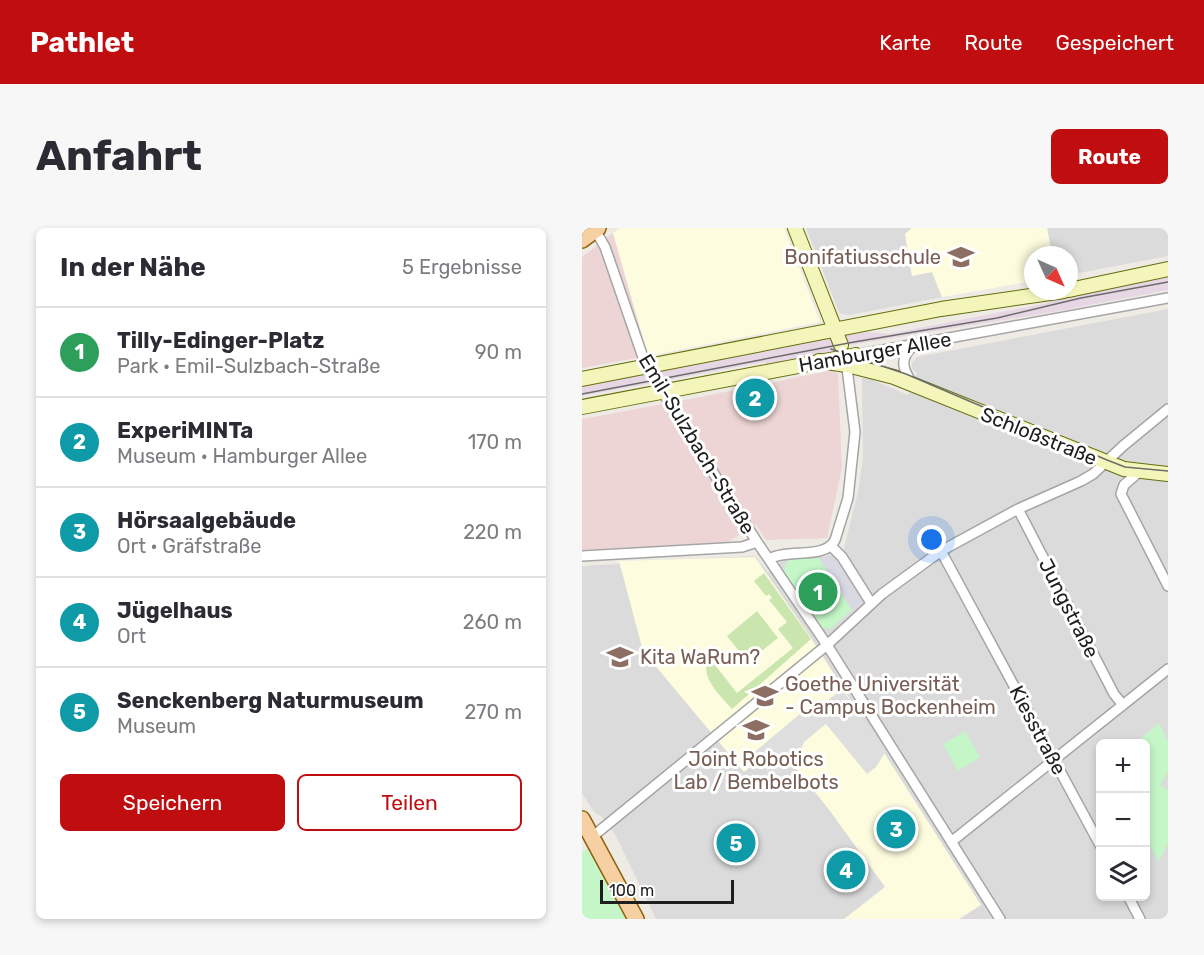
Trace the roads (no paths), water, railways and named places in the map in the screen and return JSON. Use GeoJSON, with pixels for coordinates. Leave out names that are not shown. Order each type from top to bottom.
{"type":"FeatureCollection","features":[{"type":"Feature","properties":{"kind":"main road"},"geometry":{"type":"LineString","coordinates":[[582,240],[597,229]]}},
{"type":"Feature","properties":{"kind":"main road"},"geometry":{"type":"LineString","coordinates":[[582,819],[587,841],[636,919]]}},
{"type":"Feature","properties":{"kind":"street"},"geometry":{"type":"LineString","coordinates":[[769,559],[780,554],[818,552],[832,547],[848,498],[855,432],[847,355],[835,331],[795,228]]}},
{"type":"Feature","properties":{"kind":"street","name":"Emil-Sulzbach-Straße"},"geometry":{"type":"LineString","coordinates":[[597,229],[646,366],[757,542],[827,645],[1000,919]]}},
{"type":"Feature","properties":{"kind":"street"},"geometry":{"type":"LineString","coordinates":[[1078,288],[1168,269]]}},
{"type":"Feature","properties":{"kind":"street","name":"Hamburger Allee"},"geometry":{"type":"LineString","coordinates":[[582,379],[811,333],[835,331],[941,309],[1024,297]]}},
{"type":"Feature","properties":{"kind":"street","name":"Hamburger Allee"},"geometry":{"type":"LineString","coordinates":[[847,355],[1168,298]]}},
{"type":"Feature","properties":{"kind":"street","name":"Schloßstraße"},"geometry":{"type":"LineString","coordinates":[[811,333],[847,355],[894,377],[1105,462],[1124,469],[1168,474]]}},
{"type":"Feature","properties":{"kind":"street"},"geometry":{"type":"LineString","coordinates":[[913,385],[903,369],[907,351],[915,344]]}},
{"type":"Feature","properties":{"kind":"street","name":"Schloßstraße"},"geometry":{"type":"LineString","coordinates":[[819,361],[847,355]]}},
{"type":"Feature","properties":{"kind":"street","name":"Hamburger Allee"},"geometry":{"type":"LineString","coordinates":[[582,406],[819,361]]}},
{"type":"Feature","properties":{"kind":"street"},"geometry":{"type":"LineString","coordinates":[[587,841],[827,645],[871,603],[941,551],[1018,509],[1081,481],[1168,409]]}},
{"type":"Feature","properties":{"kind":"street"},"geometry":{"type":"LineString","coordinates":[[1140,471],[1124,485],[1121,494],[1168,586]]}},
{"type":"Feature","properties":{"kind":"street","name":"Jungstraße"},"geometry":{"type":"LineString","coordinates":[[1018,509],[1114,694],[1123,705]]}},
{"type":"Feature","properties":{"kind":"street"},"geometry":{"type":"LineString","coordinates":[[582,555],[742,547],[757,542]]}},
{"type":"Feature","properties":{"kind":"street"},"geometry":{"type":"LineString","coordinates":[[832,547],[842,557],[871,603]]}},
{"type":"Feature","properties":{"kind":"street","name":"Kiesstraße"},"geometry":{"type":"LineString","coordinates":[[941,551],[1096,836]]}},
{"type":"Feature","properties":{"kind":"street"},"geometry":{"type":"LineString","coordinates":[[951,842],[1168,669]]}},
{"type":"Feature","properties":{"kind":"street"},"geometry":{"type":"LineString","coordinates":[[1130,901],[1140,919]]}},
{"type":"Feature","properties":{"kind":"tram line"},"geometry":{"type":"LineString","coordinates":[[582,394],[854,342],[997,318],[1081,298],[1168,282]]}},
{"type":"Feature","properties":{"kind":"tram line"},"geometry":{"type":"LineString","coordinates":[[831,349],[906,374],[1125,467],[1168,471]]}},
{"type":"Feature","properties":{"kind":"place","name":"Bonifatiusschule"},"geometry":{"type":"Point","coordinates":[961,257]}},
{"type":"Feature","properties":{"kind":"place","name":"ExperiMINTa"},"geometry":{"type":"Point","coordinates":[755,398]}},
{"type":"Feature","properties":{"kind":"place","name":"Tilly-Edinger-Platz"},"geometry":{"type":"Point","coordinates":[818,592]}},
{"type":"Feature","properties":{"kind":"place","name":"Kita WaRum?"},"geometry":{"type":"Point","coordinates":[620,657]}},
{"type":"Feature","properties":{"kind":"place","name":"Goethe Universität - Campus Bockenheim"},"geometry":{"type":"Point","coordinates":[765,696]}},
{"type":"Feature","properties":{"kind":"place","name":"Joint Robotics Lab / Bembelbots"},"geometry":{"type":"Point","coordinates":[756,730]}},
{"type":"Feature","properties":{"kind":"place","name":"Hörsaalgebäude"},"geometry":{"type":"Point","coordinates":[896,829]}},
{"type":"Feature","properties":{"kind":"place","name":"Senckenberg Naturmuseum"},"geometry":{"type":"Point","coordinates":[736,843]}},
{"type":"Feature","properties":{"kind":"place","name":"Jügelhaus"},"geometry":{"type":"Point","coordinates":[846,870]}}]}
